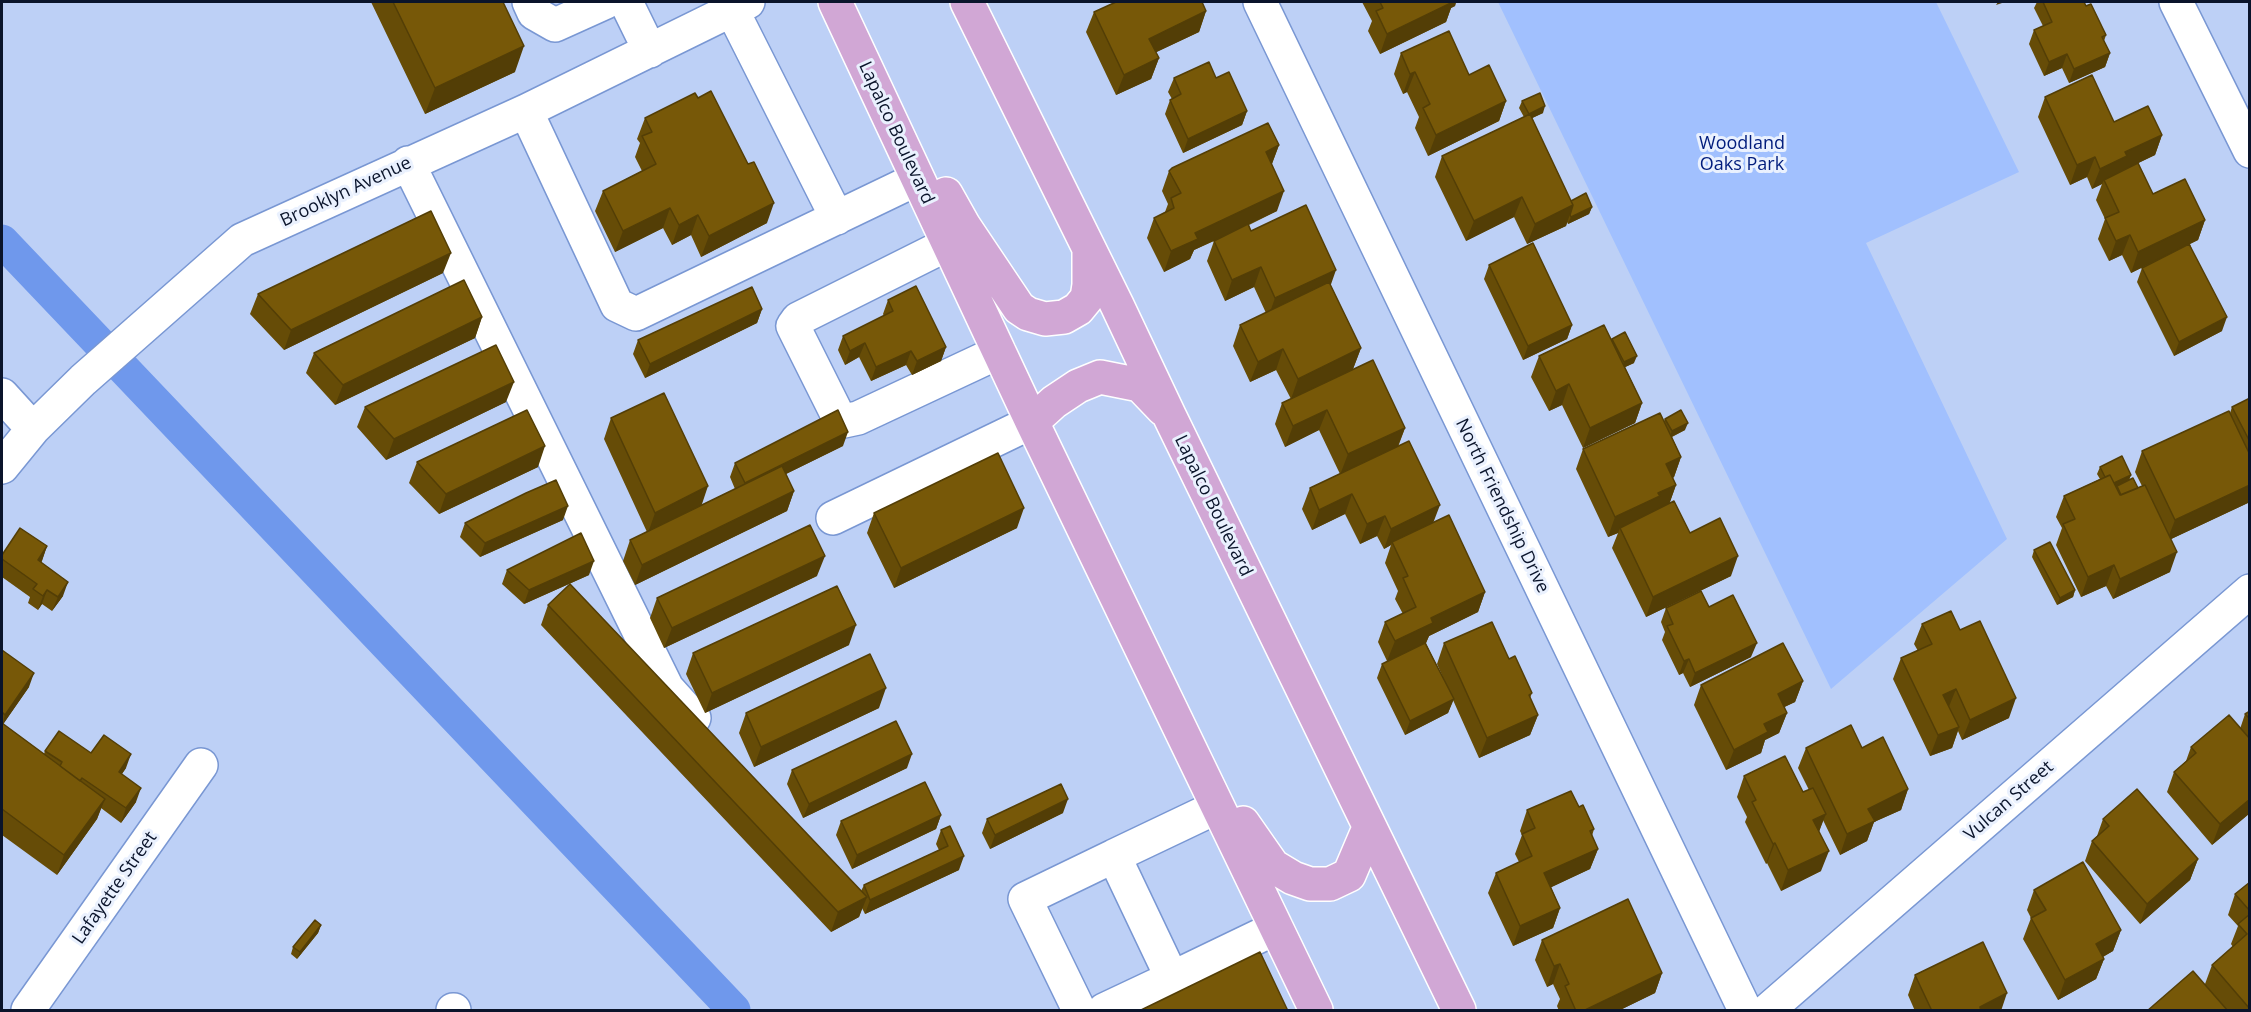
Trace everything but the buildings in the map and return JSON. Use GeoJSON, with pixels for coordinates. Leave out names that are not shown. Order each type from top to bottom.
{"type":"FeatureCollection","features":[{"type":"Feature","properties":{"kind":"main road","name":"Lapalco Boulevard"},"geometry":{"type":"LineString","coordinates":[[835,2],[1032,422],[1316,1011]]}},
{"type":"Feature","properties":{"kind":"main road","name":"Lapalco Boulevard"},"geometry":{"type":"LineString","coordinates":[[967,7],[1088,247],[1459,1011]]}},
{"type":"Feature","properties":{"kind":"main road"},"geometry":{"type":"LineString","coordinates":[[875,88],[921,151],[964,226],[1018,309],[1045,319],[1064,317],[1078,309],[1087,298],[1088,247]]}},
{"type":"Feature","properties":{"kind":"main road"},"geometry":{"type":"LineString","coordinates":[[1032,422],[1054,402],[1077,386],[1100,377],[1140,385],[1169,415]]}},
{"type":"Feature","properties":{"kind":"main road"},"geometry":{"type":"LineString","coordinates":[[1183,735],[1273,866],[1293,878],[1310,884],[1330,884],[1348,875],[1370,828]]}},
{"type":"Feature","properties":{"kind":"street"},"geometry":{"type":"LineString","coordinates":[[529,2],[534,13],[555,25],[606,2]]}},
{"type":"Feature","properties":{"kind":"street"},"geometry":{"type":"LineString","coordinates":[[626,2],[650,51]]}},
{"type":"Feature","properties":{"kind":"street","name":"North Friendship Drive"},"geometry":{"type":"LineString","coordinates":[[1260,2],[1745,1011]]}},
{"type":"Feature","properties":{"kind":"street"},"geometry":{"type":"LineString","coordinates":[[2176,2],[2250,150]]}},
{"type":"Feature","properties":{"kind":"street"},"geometry":{"type":"LineString","coordinates":[[740,6],[837,218]]}},
{"type":"Feature","properties":{"kind":"street","name":"Brooklyn Avenue"},"geometry":{"type":"LineString","coordinates":[[2,467],[33,429],[82,380],[242,240],[526,111],[740,6]]}},
{"type":"Feature","properties":{"kind":"street"},"geometry":{"type":"LineString","coordinates":[[526,111],[617,305],[636,314],[917,179]]}},
{"type":"Feature","properties":{"kind":"street"},"geometry":{"type":"LineString","coordinates":[[408,163],[667,688],[714,741]]}},
{"type":"Feature","properties":{"kind":"street"},"geometry":{"type":"LineString","coordinates":[[948,244],[798,319],[793,326],[838,418],[844,421],[858,418],[999,352]]}},
{"type":"Feature","properties":{"kind":"street"},"geometry":{"type":"LineString","coordinates":[[2,395],[33,429]]}},
{"type":"Feature","properties":{"kind":"street"},"geometry":{"type":"LineString","coordinates":[[833,518],[1032,422]]}},
{"type":"Feature","properties":{"kind":"street","name":"Vulcan Street"},"geometry":{"type":"LineString","coordinates":[[1768,1011],[2250,591]]}},
{"type":"Feature","properties":{"kind":"street","name":"Lafayette Street"},"geometry":{"type":"LineString","coordinates":[[28,1011],[201,765]]}},
{"type":"Feature","properties":{"kind":"street"},"geometry":{"type":"LineString","coordinates":[[1079,1011],[1025,899],[1217,807]]}},
{"type":"Feature","properties":{"kind":"street"},"geometry":{"type":"LineString","coordinates":[[1114,856],[1172,978]]}},
{"type":"Feature","properties":{"kind":"street"},"geometry":{"type":"LineString","coordinates":[[1104,1011],[1276,928]]}},
{"type":"Feature","properties":{"kind":"green space","name":"Woodland Oaks Park"},"geometry":{"type":"Polygon","coordinates":[[[1498,2],[1936,2],[2019,172],[1866,243],[2007,539],[1831,689],[1498,2]]]}},
{"type":"Feature","properties":{"kind":"waterway"},"geometry":{"type":"LineString","coordinates":[[2,241],[734,1010]]}}]}
